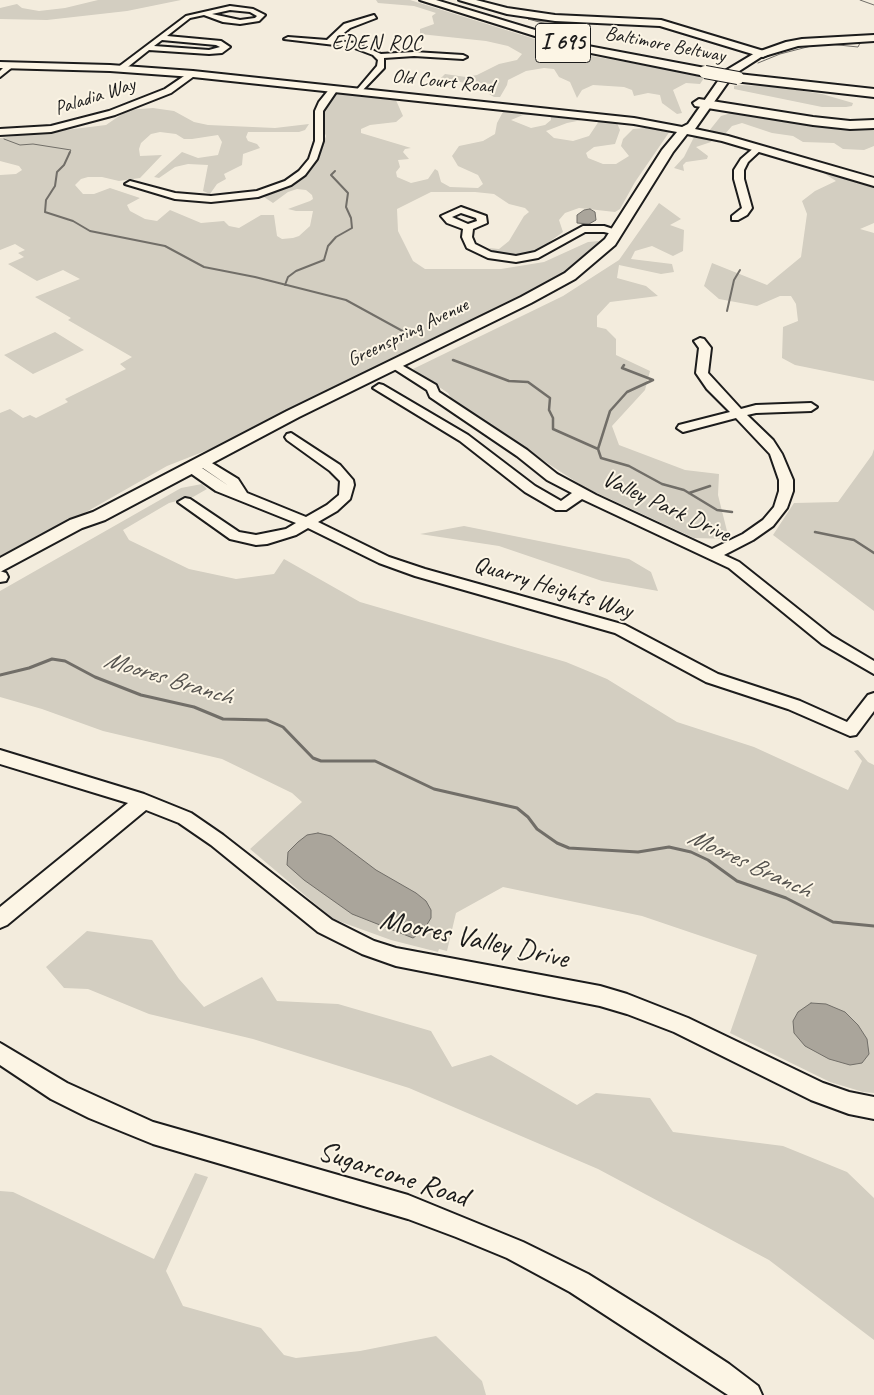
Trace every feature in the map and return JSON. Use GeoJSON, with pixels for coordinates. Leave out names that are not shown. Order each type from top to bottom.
{"type":"FeatureCollection","features":[{"type":"Feature","properties":{"kind":"highway","name":"Baltimore Beltway"},"geometry":{"type":"LineString","coordinates":[[424,0],[586,49],[709,67],[874,84]]}},
{"type":"Feature","properties":{"kind":"highway","name":"Baltimore Beltway"},"geometry":{"type":"LineString","coordinates":[[454,0],[583,38],[709,67]]}},
{"type":"Feature","properties":{"kind":"highway"},"geometry":{"type":"LineString","coordinates":[[464,0],[498,9],[542,17],[661,23],[758,54]]}},
{"type":"Feature","properties":{"kind":"highway"},"geometry":{"type":"LineString","coordinates":[[614,33],[625,26],[654,25],[674,29],[758,54]]}},
{"type":"Feature","properties":{"kind":"highway"},"geometry":{"type":"LineString","coordinates":[[730,46],[740,52],[740,69]]}},
{"type":"Feature","properties":{"kind":"highway"},"geometry":{"type":"LineString","coordinates":[[638,47],[709,67]]}},
{"type":"Feature","properties":{"kind":"highway","name":"Baltimore Beltway"},"geometry":{"type":"LineString","coordinates":[[740,69],[785,84],[874,93]]}},
{"type":"Feature","properties":{"kind":"highway"},"geometry":{"type":"LineString","coordinates":[[785,84],[858,97],[874,103]]}},
{"type":"Feature","properties":{"kind":"highway"},"geometry":{"type":"LineString","coordinates":[[716,92],[720,101],[738,109],[835,124],[874,124]]}},
{"type":"Feature","properties":{"kind":"highway"},"geometry":{"type":"LineString","coordinates":[[703,107],[714,110],[738,109],[838,121],[874,118]]}},
{"type":"Feature","properties":{"kind":"main road","name":"Greenspring Avenue"},"geometry":{"type":"LineString","coordinates":[[703,107],[729,73],[758,54],[802,42],[869,39]]}},
{"type":"Feature","properties":{"kind":"main road","name":"Greenspring Avenue"},"geometry":{"type":"LineString","coordinates":[[0,574],[85,529],[99,516],[197,464],[557,284],[593,259],[617,232],[664,157],[684,130],[692,126],[724,68],[740,69],[758,54]]}},
{"type":"Feature","properties":{"kind":"main road","name":"Old Court Road"},"geometry":{"type":"LineString","coordinates":[[0,65],[121,68],[194,74],[602,118],[684,130],[759,148],[874,182]]}},
{"type":"Feature","properties":{"kind":"street"},"geometry":{"type":"LineString","coordinates":[[121,68],[184,19],[204,13],[239,8],[256,11],[262,15],[257,20],[240,22],[223,20],[204,13]]}},
{"type":"Feature","properties":{"kind":"street"},"geometry":{"type":"LineString","coordinates":[[329,42],[347,26],[374,17]]}},
{"type":"Feature","properties":{"kind":"street"},"geometry":{"type":"LineString","coordinates":[[148,48],[208,52],[219,51],[226,46],[218,43],[160,38]]}},
{"type":"Feature","properties":{"kind":"street"},"geometry":{"type":"LineString","coordinates":[[288,39],[360,46],[381,56],[414,54],[463,57]]}},
{"type":"Feature","properties":{"kind":"street"},"geometry":{"type":"LineString","coordinates":[[359,92],[381,66],[381,56]]}},
{"type":"Feature","properties":{"kind":"street"},"geometry":{"type":"LineString","coordinates":[[0,75],[11,65]]}},
{"type":"Feature","properties":{"kind":"street","name":"Paladia Way"},"geometry":{"type":"LineString","coordinates":[[0,132],[51,129],[112,113],[168,91],[194,74]]}},
{"type":"Feature","properties":{"kind":"street"},"geometry":{"type":"LineString","coordinates":[[130,184],[175,196],[211,199],[253,195],[288,182],[302,173],[313,159],[319,141],[319,111],[323,102],[334,89]]}},
{"type":"Feature","properties":{"kind":"street"},"geometry":{"type":"LineString","coordinates":[[736,218],[744,214],[747,208],[739,179],[739,170],[744,161],[759,148]]}},
{"type":"Feature","properties":{"kind":"street"},"geometry":{"type":"LineString","coordinates":[[468,227],[469,242],[475,249],[497,257],[516,259],[538,255],[583,229],[604,229],[617,232]]}},
{"type":"Feature","properties":{"kind":"street"},"geometry":{"type":"LineString","coordinates":[[700,341],[705,348],[702,373],[776,454],[786,480],[786,491],[780,508],[768,523],[748,537],[712,554]]}},
{"type":"Feature","properties":{"kind":"street","name":"Valley Park Drive"},"geometry":{"type":"LineString","coordinates":[[390,367],[425,393],[434,394],[468,418],[506,441],[552,477],[581,493],[712,554],[748,575],[827,640],[874,668]]}},
{"type":"Feature","properties":{"kind":"street"},"geometry":{"type":"LineString","coordinates":[[379,388],[449,429],[478,448],[530,489],[561,507],[581,493]]}},
{"type":"Feature","properties":{"kind":"street"},"geometry":{"type":"LineString","coordinates":[[683,428],[738,413],[770,408],[811,407]]}},
{"type":"Feature","properties":{"kind":"street"},"geometry":{"type":"LineString","coordinates":[[449,429],[468,418]]}},
{"type":"Feature","properties":{"kind":"street"},"geometry":{"type":"LineString","coordinates":[[185,502],[235,536],[256,540],[279,537],[340,502],[345,496],[348,485],[342,474],[290,437]]}},
{"type":"Feature","properties":{"kind":"street","name":"Quarry Heights Way"},"geometry":{"type":"LineString","coordinates":[[197,464],[221,488],[241,495],[275,512],[336,535],[384,560],[420,573],[620,629],[712,678],[794,705],[850,730],[874,699]]}},
{"type":"Feature","properties":{"kind":"street","name":"Moores Valley Drive"},"geometry":{"type":"LineString","coordinates":[[0,757],[144,801],[185,818],[325,926],[369,948],[396,957],[600,996],[627,1004],[680,1025],[819,1092],[849,1103],[874,1108]]}},
{"type":"Feature","properties":{"kind":"street"},"geometry":{"type":"LineString","coordinates":[[0,919],[144,801]]}},
{"type":"Feature","properties":{"kind":"street","name":"Sugarcone Road"},"geometry":{"type":"LineString","coordinates":[[0,1053],[59,1091],[97,1110],[153,1133],[228,1157],[358,1191],[408,1207],[515,1250],[579,1283],[720,1373],[749,1395]]}},
{"type":"Feature","properties":{"kind":"shaded area"},"geometry":{"type":"Polygon","coordinates":[[[98,0],[181,0],[127,11],[47,20],[0,19],[0,8],[17,4],[22,8],[39,11],[65,8],[98,0]]]}},
{"type":"Feature","properties":{"kind":"shaded area"},"geometry":{"type":"Polygon","coordinates":[[[376,0],[410,0],[586,55],[693,74],[704,78],[700,84],[686,83],[673,90],[682,113],[677,114],[662,103],[660,95],[648,93],[634,96],[632,90],[624,87],[593,85],[582,90],[577,98],[570,82],[559,77],[554,69],[544,68],[526,71],[508,80],[500,97],[494,97],[489,94],[495,93],[498,84],[465,83],[441,78],[445,74],[466,77],[477,75],[499,64],[517,60],[522,54],[508,46],[486,41],[420,34],[420,29],[434,24],[432,16],[436,13],[414,6],[378,3],[376,0]]]}},
{"type":"Feature","properties":{"kind":"shaded area"},"geometry":{"type":"Polygon","coordinates":[[[528,19],[580,23],[588,27],[590,31],[585,33],[573,31],[528,19]]]}},
{"type":"Feature","properties":{"kind":"shaded area"},"geometry":{"type":"Polygon","coordinates":[[[734,86],[778,87],[822,94],[853,103],[852,106],[846,107],[822,107],[734,89],[734,86]]]}},
{"type":"Feature","properties":{"kind":"shaded area"},"geometry":{"type":"Polygon","coordinates":[[[341,92],[395,98],[403,116],[396,122],[370,125],[361,129],[361,133],[411,148],[405,149],[403,152],[409,159],[398,160],[400,167],[396,172],[397,177],[411,183],[428,179],[435,169],[438,171],[441,182],[450,187],[478,188],[483,184],[478,175],[458,166],[452,156],[459,146],[483,141],[495,134],[497,123],[504,110],[546,113],[523,115],[511,120],[531,128],[545,125],[551,120],[551,115],[587,119],[567,123],[546,131],[554,138],[573,141],[589,136],[599,121],[607,120],[617,123],[620,130],[615,144],[594,147],[586,153],[588,158],[603,164],[616,164],[629,156],[621,146],[623,139],[633,129],[657,127],[670,131],[635,182],[620,209],[615,212],[579,208],[565,213],[559,220],[563,232],[534,253],[498,255],[489,248],[499,249],[509,241],[524,216],[529,212],[525,208],[509,204],[494,194],[431,192],[397,209],[398,231],[413,261],[425,269],[501,269],[544,262],[588,242],[599,241],[579,263],[561,276],[223,444],[167,466],[44,536],[42,533],[0,556],[0,413],[10,409],[23,418],[30,415],[36,418],[68,402],[65,399],[126,369],[120,364],[132,357],[68,320],[71,318],[35,297],[80,279],[63,270],[37,281],[8,264],[24,257],[18,253],[25,250],[15,244],[0,250],[0,175],[16,174],[22,170],[19,166],[0,161],[0,138],[106,125],[128,110],[153,108],[174,111],[194,122],[208,125],[275,128],[309,124],[305,130],[299,132],[248,132],[246,137],[248,141],[257,144],[260,148],[243,154],[242,165],[224,174],[226,179],[217,184],[210,194],[203,191],[208,165],[188,164],[175,167],[159,178],[154,177],[182,152],[198,158],[218,155],[222,142],[218,135],[184,139],[176,134],[160,132],[151,134],[141,143],[139,149],[140,156],[162,155],[140,178],[119,181],[102,177],[88,177],[81,179],[75,185],[83,194],[94,194],[110,188],[140,198],[127,205],[130,211],[145,219],[157,221],[170,210],[201,223],[224,221],[229,226],[239,228],[261,215],[274,215],[277,236],[282,239],[293,238],[299,236],[310,226],[313,211],[288,209],[310,201],[313,199],[312,195],[306,190],[297,189],[288,192],[273,203],[264,197],[299,180],[310,170],[320,153],[326,136],[320,121],[322,111],[334,93],[341,92]]]}},
{"type":"Feature","properties":{"kind":"shaded area"},"geometry":{"type":"Polygon","coordinates":[[[731,113],[823,125],[874,126],[874,146],[864,150],[843,149],[834,143],[803,142],[793,136],[772,133],[742,123],[732,126],[725,134],[709,131],[721,116],[731,113]]]}},
{"type":"Feature","properties":{"kind":"shaded area"},"geometry":{"type":"Polygon","coordinates":[[[700,136],[713,139],[711,142],[696,147],[708,156],[707,159],[686,162],[683,165],[684,171],[674,168],[684,157],[694,137],[700,136]]]}},
{"type":"Feature","properties":{"kind":"shaded area"},"geometry":{"type":"Polygon","coordinates":[[[823,170],[874,187],[874,223],[860,229],[874,233],[874,381],[795,365],[782,358],[783,327],[798,321],[796,304],[791,296],[780,296],[757,306],[719,299],[704,286],[712,263],[767,285],[801,257],[807,214],[802,201],[815,191],[836,181],[822,172],[823,170]]]}},
{"type":"Feature","properties":{"kind":"shaded area"},"geometry":{"type":"Polygon","coordinates":[[[659,203],[681,219],[670,225],[684,230],[683,251],[673,256],[652,246],[635,251],[631,259],[672,264],[674,272],[661,274],[619,265],[617,278],[646,286],[658,296],[610,302],[597,316],[597,327],[606,329],[616,339],[616,355],[650,371],[645,390],[612,426],[619,445],[685,470],[719,474],[718,495],[729,539],[694,538],[584,487],[452,400],[448,393],[413,369],[563,296],[619,260],[659,203]]]}},
{"type":"Feature","properties":{"kind":"shaded area"},"geometry":{"type":"Polygon","coordinates":[[[590,209],[595,212],[596,220],[589,224],[577,223],[577,215],[584,210],[590,209]]]}},
{"type":"Feature","properties":{"kind":"shaded area"},"geometry":{"type":"Polygon","coordinates":[[[55,332],[84,350],[33,374],[4,355],[55,332]]]}},
{"type":"Feature","properties":{"kind":"shaded area"},"geometry":{"type":"Polygon","coordinates":[[[874,449],[874,611],[773,535],[794,503],[838,502],[872,455],[874,449]]]}},
{"type":"Feature","properties":{"kind":"shaded area"},"geometry":{"type":"Polygon","coordinates":[[[202,484],[207,489],[193,497],[169,503],[123,530],[129,540],[189,569],[236,579],[274,574],[284,559],[360,602],[566,662],[607,679],[677,722],[754,747],[848,790],[862,761],[854,751],[858,750],[868,762],[874,765],[874,1093],[863,1092],[830,1082],[730,1033],[757,955],[642,916],[503,887],[456,913],[447,951],[439,949],[438,952],[391,940],[333,919],[250,849],[302,802],[292,793],[222,759],[103,731],[42,709],[0,697],[0,591],[181,488],[202,484]]]}},
{"type":"Feature","properties":{"kind":"shaded area"},"geometry":{"type":"Polygon","coordinates":[[[464,526],[629,559],[651,572],[658,591],[602,581],[499,546],[420,534],[464,526]]]}},
{"type":"Feature","properties":{"kind":"shaded area"},"geometry":{"type":"Polygon","coordinates":[[[318,833],[331,836],[376,870],[416,893],[426,901],[431,910],[431,918],[423,931],[413,938],[352,914],[304,880],[287,865],[288,852],[307,835],[318,833]]]}},
{"type":"Feature","properties":{"kind":"shaded area"},"geometry":{"type":"Polygon","coordinates":[[[87,931],[152,940],[179,979],[204,1007],[262,977],[277,1001],[338,1004],[431,1031],[452,1067],[491,1055],[577,1105],[596,1093],[650,1098],[673,1132],[783,1146],[847,1172],[874,1198],[874,1340],[769,1260],[598,1169],[409,1088],[253,1039],[149,1014],[88,989],[64,988],[46,967],[87,931]]]}},
{"type":"Feature","properties":{"kind":"shaded area"},"geometry":{"type":"Polygon","coordinates":[[[811,1003],[826,1004],[845,1012],[858,1025],[867,1039],[869,1054],[862,1063],[850,1065],[829,1059],[805,1046],[794,1033],[793,1021],[798,1012],[811,1003]]]}},
{"type":"Feature","properties":{"kind":"shaded area"},"geometry":{"type":"Polygon","coordinates":[[[195,1173],[208,1177],[166,1271],[183,1306],[261,1328],[284,1355],[296,1358],[360,1351],[436,1336],[482,1381],[486,1395],[0,1395],[0,1191],[13,1192],[154,1259],[195,1173]]]}},
{"type":"Feature","properties":{"kind":"waterway"},"geometry":{"type":"LineString","coordinates":[[860,0],[874,5]]}},
{"type":"Feature","properties":{"kind":"waterway"},"geometry":{"type":"LineString","coordinates":[[758,63],[780,54],[811,46],[829,44],[858,47],[860,43],[866,41]]}},
{"type":"Feature","properties":{"kind":"waterway"},"geometry":{"type":"LineString","coordinates":[[4,139],[20,145],[33,144],[71,150],[69,153]]}},
{"type":"Feature","properties":{"kind":"waterway"},"geometry":{"type":"LineString","coordinates":[[70,152],[64,165],[57,172],[55,186],[46,200],[45,212],[73,221],[90,231],[165,246],[204,267],[285,285]]}},
{"type":"Feature","properties":{"kind":"waterway"},"geometry":{"type":"LineString","coordinates":[[285,285],[288,277],[296,271],[324,260],[328,246],[336,237],[352,228],[351,218],[346,207],[348,193],[331,175],[335,171]]}},
{"type":"Feature","properties":{"kind":"waterway"},"geometry":{"type":"LineString","coordinates":[[727,311],[734,280],[740,270]]}},
{"type":"Feature","properties":{"kind":"waterway"},"geometry":{"type":"LineString","coordinates":[[285,285],[346,300],[408,334]]}},
{"type":"Feature","properties":{"kind":"waterway"},"geometry":{"type":"LineString","coordinates":[[453,360],[509,381],[528,382],[550,398],[549,410],[553,418],[553,429],[598,449]]}},
{"type":"Feature","properties":{"kind":"waterway"},"geometry":{"type":"LineString","coordinates":[[598,449],[610,411],[627,392],[653,380],[622,368],[624,365]]}},
{"type":"Feature","properties":{"kind":"waterway"},"geometry":{"type":"LineString","coordinates":[[598,449],[601,458],[629,466],[662,484],[684,490],[717,510],[732,512]]}},
{"type":"Feature","properties":{"kind":"waterway"},"geometry":{"type":"LineString","coordinates":[[689,493],[710,486]]}},
{"type":"Feature","properties":{"kind":"waterway"},"geometry":{"type":"LineString","coordinates":[[815,532],[854,540],[874,553]]}},
{"type":"Feature","properties":{"kind":"waterway","name":"Moores Branch"},"geometry":{"type":"LineString","coordinates":[[0,675],[29,668],[52,659],[65,661],[95,677],[141,695],[194,707],[223,719],[267,720],[283,727],[313,758],[321,761],[375,761],[434,789],[517,808],[528,817],[537,829],[557,843],[569,848],[638,852],[669,847],[691,852],[708,860],[737,881],[786,898],[833,922],[874,926]]}},
{"type":"Feature","properties":{"kind":"district","name":"EDEN ROC"},"geometry":{"type":"Point","coordinates":[377,43]}}]}
